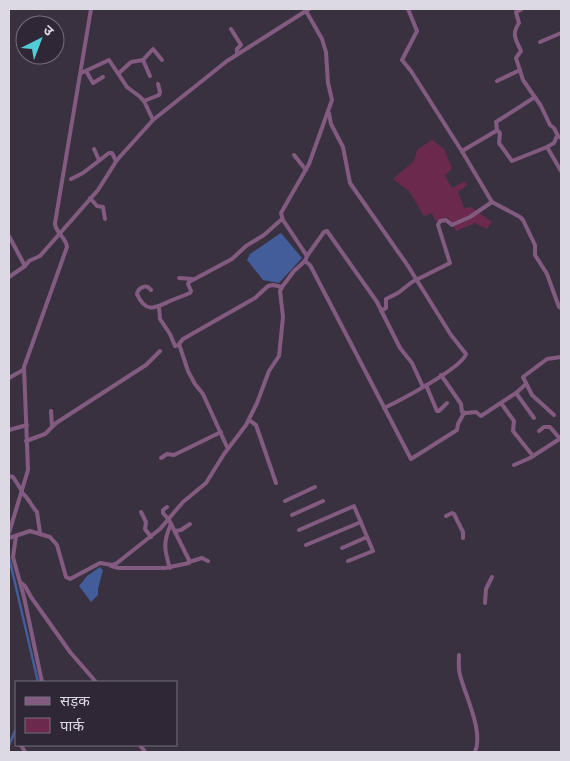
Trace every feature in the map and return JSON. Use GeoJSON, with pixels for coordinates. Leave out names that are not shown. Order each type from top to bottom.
{"type":"FeatureCollection","features":[{"type":"Feature","properties":{"kind":"street"},"geometry":{"type":"LineString","coordinates":[[408,9],[417,31],[402,60],[462,151],[492,202],[523,220],[535,246],[536,257],[561,308]]}},
{"type":"Feature","properties":{"kind":"street"},"geometry":{"type":"LineString","coordinates":[[522,9],[516,12],[520,23],[515,29],[515,38],[520,50],[520,54],[516,58],[521,77],[535,97],[559,137],[547,147],[512,161],[499,143],[500,133],[495,123],[535,97]]}},
{"type":"Feature","properties":{"kind":"street"},"geometry":{"type":"LineString","coordinates":[[42,681],[12,553],[11,536],[28,470],[24,370],[67,247],[55,222],[84,72],[91,10]]}},
{"type":"Feature","properties":{"kind":"street"},"geometry":{"type":"LineString","coordinates":[[9,277],[29,261],[40,256],[102,185],[116,161],[153,120],[237,54],[305,10],[322,39],[326,52],[328,83],[332,97],[329,111],[306,170],[280,215],[306,258],[411,458],[457,430],[464,413]]}},
{"type":"Feature","properties":{"kind":"street"},"geometry":{"type":"LineString","coordinates":[[231,29],[240,44],[236,49],[237,54]]}},
{"type":"Feature","properties":{"kind":"street"},"geometry":{"type":"LineString","coordinates":[[540,42],[561,33]]}},
{"type":"Feature","properties":{"kind":"street"},"geometry":{"type":"LineString","coordinates":[[119,73],[131,62],[143,60],[153,50],[162,60]]}},
{"type":"Feature","properties":{"kind":"street"},"geometry":{"type":"LineString","coordinates":[[84,72],[108,60],[119,73],[127,88],[144,101],[153,120]]}},
{"type":"Feature","properties":{"kind":"street"},"geometry":{"type":"LineString","coordinates":[[143,60],[150,76]]}},
{"type":"Feature","properties":{"kind":"street"},"geometry":{"type":"LineString","coordinates":[[497,81],[520,70]]}},
{"type":"Feature","properties":{"kind":"street"},"geometry":{"type":"LineString","coordinates":[[84,72],[93,83],[103,77]]}},
{"type":"Feature","properties":{"kind":"street"},"geometry":{"type":"LineString","coordinates":[[144,101],[159,95],[158,84]]}},
{"type":"Feature","properties":{"kind":"street"},"geometry":{"type":"LineString","coordinates":[[329,111],[331,124],[343,147],[349,180],[466,354],[464,358],[441,375],[384,408]]}},
{"type":"Feature","properties":{"kind":"street"},"geometry":{"type":"LineString","coordinates":[[462,151],[497,130]]}},
{"type":"Feature","properties":{"kind":"street"},"geometry":{"type":"LineString","coordinates":[[547,147],[561,171]]}},
{"type":"Feature","properties":{"kind":"street"},"geometry":{"type":"LineString","coordinates":[[94,149],[99,160]]}},
{"type":"Feature","properties":{"kind":"street"},"geometry":{"type":"LineString","coordinates":[[71,179],[83,173],[111,153],[116,161]]}},
{"type":"Feature","properties":{"kind":"street"},"geometry":{"type":"LineString","coordinates":[[294,155],[306,170]]}},
{"type":"Feature","properties":{"kind":"street"},"geometry":{"type":"LineString","coordinates":[[90,198],[97,206],[103,207],[104,219]]}},
{"type":"Feature","properties":{"kind":"street"},"geometry":{"type":"LineString","coordinates":[[381,310],[386,308],[386,299],[417,279],[450,263],[438,225],[440,221],[446,220],[452,225],[470,217],[492,202]]}},
{"type":"Feature","properties":{"kind":"street"},"geometry":{"type":"LineString","coordinates":[[150,290],[147,286],[138,291],[138,296],[148,308],[159,307],[190,293],[188,283],[232,259],[282,219]]}},
{"type":"Feature","properties":{"kind":"street"},"geometry":{"type":"LineString","coordinates":[[170,568],[164,542],[170,522],[183,502],[209,479],[228,448],[249,420],[269,371],[279,356],[283,317],[280,291],[324,232],[327,231],[335,240],[381,310],[400,348],[412,362],[437,411],[447,403]]}},
{"type":"Feature","properties":{"kind":"street"},"geometry":{"type":"LineString","coordinates":[[9,236],[25,266]]}},
{"type":"Feature","properties":{"kind":"street"},"geometry":{"type":"LineString","coordinates":[[179,278],[193,279]]}},
{"type":"Feature","properties":{"kind":"street"},"geometry":{"type":"LineString","coordinates":[[179,345],[184,339],[255,298],[268,286],[282,287]]}},
{"type":"Feature","properties":{"kind":"street"},"geometry":{"type":"LineString","coordinates":[[159,307],[161,321],[170,334],[175,346],[179,345]]}},
{"type":"Feature","properties":{"kind":"street"},"geometry":{"type":"LineString","coordinates":[[179,345],[194,384],[203,394],[228,448]]}},
{"type":"Feature","properties":{"kind":"street"},"geometry":{"type":"LineString","coordinates":[[28,440],[45,434],[61,419],[146,365],[160,350]]}},
{"type":"Feature","properties":{"kind":"street"},"geometry":{"type":"LineString","coordinates":[[554,415],[532,395],[523,377],[547,359],[560,356]]}},
{"type":"Feature","properties":{"kind":"street"},"geometry":{"type":"LineString","coordinates":[[9,378],[24,370]]}},
{"type":"Feature","properties":{"kind":"street"},"geometry":{"type":"LineString","coordinates":[[441,375],[461,404],[461,410],[464,413]]}},
{"type":"Feature","properties":{"kind":"street"},"geometry":{"type":"LineString","coordinates":[[464,413],[476,412],[482,416],[526,384]]}},
{"type":"Feature","properties":{"kind":"street"},"geometry":{"type":"LineString","coordinates":[[516,393],[534,418]]}},
{"type":"Feature","properties":{"kind":"street"},"geometry":{"type":"LineString","coordinates":[[501,403],[514,421],[512,430],[533,456]]}},
{"type":"Feature","properties":{"kind":"street"},"geometry":{"type":"LineString","coordinates":[[51,411],[52,427]]}},
{"type":"Feature","properties":{"kind":"street"},"geometry":{"type":"LineString","coordinates":[[249,420],[256,425],[276,483]]}},
{"type":"Feature","properties":{"kind":"street"},"geometry":{"type":"LineString","coordinates":[[9,430],[27,425]]}},
{"type":"Feature","properties":{"kind":"street"},"geometry":{"type":"LineString","coordinates":[[514,465],[561,439],[550,427],[544,427],[539,431]]}},
{"type":"Feature","properties":{"kind":"street"},"geometry":{"type":"LineString","coordinates":[[161,458],[167,454],[174,455],[221,432]]}},
{"type":"Feature","properties":{"kind":"street"},"geometry":{"type":"LineString","coordinates":[[9,476],[13,477],[37,512],[40,533]]}},
{"type":"Feature","properties":{"kind":"street"},"geometry":{"type":"LineString","coordinates":[[285,501],[315,487]]}},
{"type":"Feature","properties":{"kind":"street"},"geometry":{"type":"LineString","coordinates":[[292,514],[323,501]]}},
{"type":"Feature","properties":{"kind":"street"},"geometry":{"type":"LineString","coordinates":[[167,506],[163,511],[175,531],[189,562]]}},
{"type":"Feature","properties":{"kind":"street"},"geometry":{"type":"LineString","coordinates":[[300,530],[354,506],[373,551],[348,561]]}},
{"type":"Feature","properties":{"kind":"street"},"geometry":{"type":"LineString","coordinates":[[141,512],[146,522],[145,529],[151,537]]}},
{"type":"Feature","properties":{"kind":"street"},"geometry":{"type":"LineString","coordinates":[[446,516],[454,514],[463,532],[463,538]]}},
{"type":"Feature","properties":{"kind":"street"},"geometry":{"type":"LineString","coordinates":[[110,565],[117,563],[170,522]]}},
{"type":"Feature","properties":{"kind":"street"},"geometry":{"type":"LineString","coordinates":[[306,545],[361,522]]}},
{"type":"Feature","properties":{"kind":"street"},"geometry":{"type":"LineString","coordinates":[[175,531],[181,530],[190,524]]}},
{"type":"Feature","properties":{"kind":"street"},"geometry":{"type":"LineString","coordinates":[[11,536],[30,531],[50,537],[55,542],[68,578],[75,577],[100,563],[119,568],[170,568],[202,558],[208,561]]}},
{"type":"Feature","properties":{"kind":"street"},"geometry":{"type":"LineString","coordinates":[[342,548],[368,536]]}},
{"type":"Feature","properties":{"kind":"street"},"geometry":{"type":"LineString","coordinates":[[485,603],[486,589],[492,577]]}},
{"type":"Feature","properties":{"kind":"street"},"geometry":{"type":"LineString","coordinates":[[20,582],[25,586],[31,598],[70,652],[95,681]]}},
{"type":"Feature","properties":{"kind":"street"},"geometry":{"type":"LineString","coordinates":[[459,655],[459,672],[476,727],[477,748],[475,752]]}},
{"type":"Feature","properties":{"kind":"green space"},"geometry":{"type":"Polygon","coordinates":[[[432,140],[444,149],[452,168],[445,176],[452,188],[465,181],[467,185],[458,192],[464,208],[471,207],[492,222],[487,229],[475,223],[456,231],[448,217],[435,221],[432,213],[424,216],[409,191],[393,179],[413,162],[418,149],[432,140]]]}},
{"type":"Feature","properties":{"kind":"water"},"geometry":{"type":"Polygon","coordinates":[[[281,233],[302,258],[279,283],[263,280],[247,260],[250,254],[281,233]]]}},
{"type":"Feature","properties":{"kind":"water"},"geometry":{"type":"Polygon","coordinates":[[[100,567],[103,570],[98,595],[91,602],[79,586],[87,576],[100,567]]]}},
{"type":"Feature","properties":{"kind":"waterway"},"geometry":{"type":"LineString","coordinates":[[9,557],[38,681]]}},
{"type":"Feature","properties":{"kind":"waterway"},"geometry":{"type":"LineString","coordinates":[[9,745],[15,731]]}}]}
